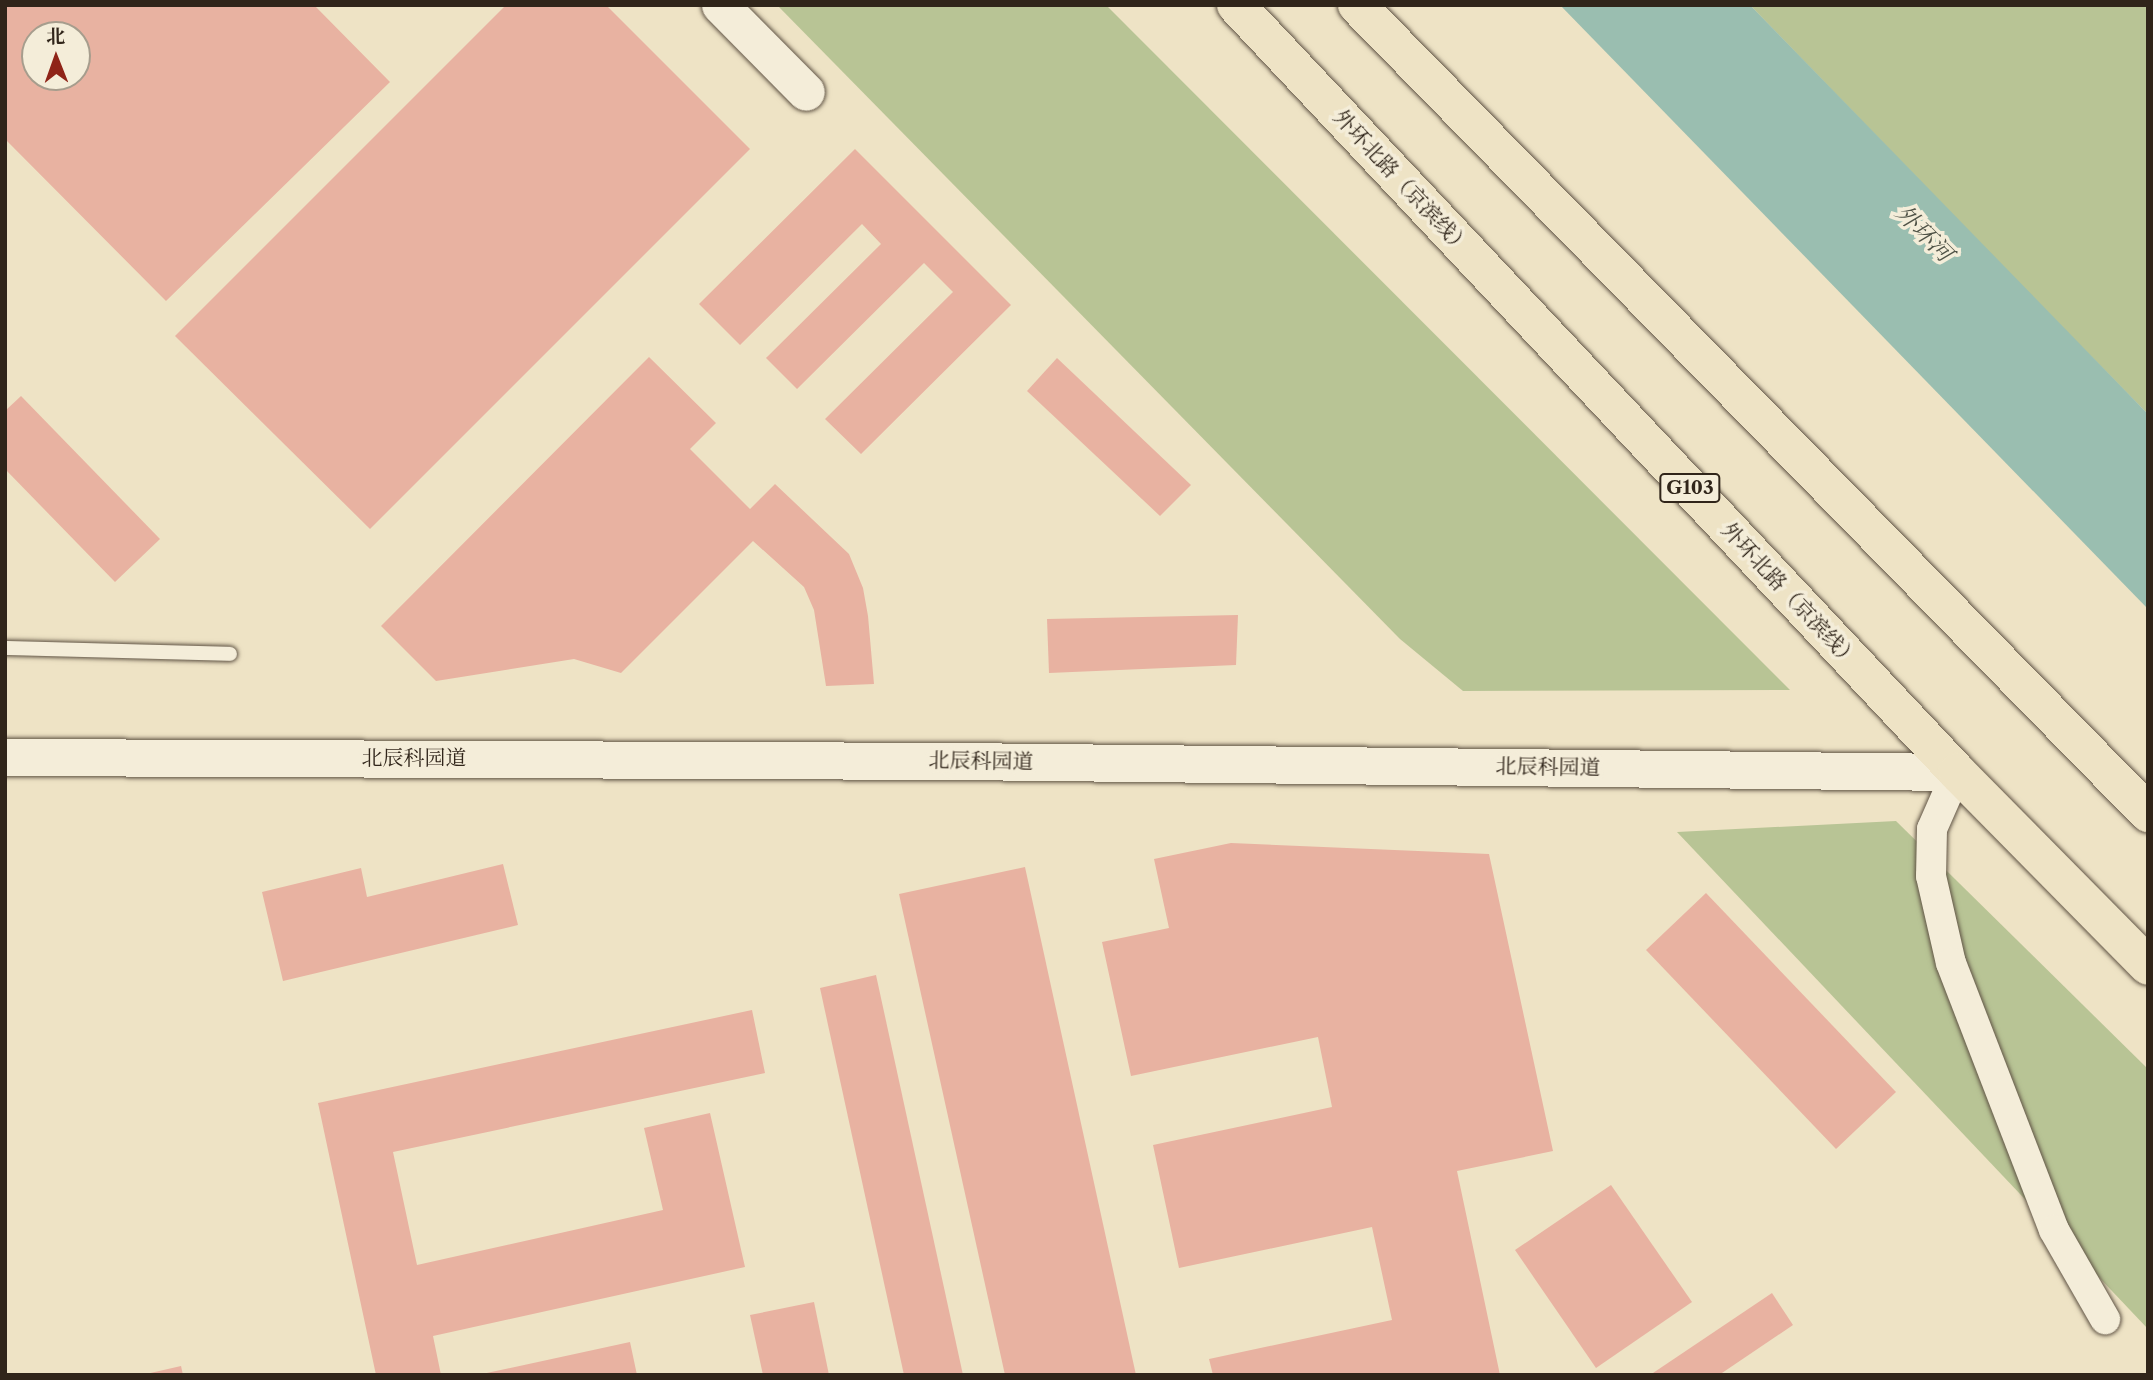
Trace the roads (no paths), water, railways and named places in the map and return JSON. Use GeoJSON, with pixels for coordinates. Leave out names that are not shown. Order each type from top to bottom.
{"type":"FeatureCollection","features":[{"type":"Feature","properties":{"kind":"highway","name":"外环北路（京滨线）"},"geometry":{"type":"LineString","coordinates":[[1236,5],[1957,772],[2148,966]]}},
{"type":"Feature","properties":{"kind":"highway"},"geometry":{"type":"LineString","coordinates":[[1357,5],[2148,813]]}},
{"type":"Feature","properties":{"kind":"street"},"geometry":{"type":"LineString","coordinates":[[720,5],[806,92]]}},
{"type":"Feature","properties":{"kind":"street","name":"北辰科园道"},"geometry":{"type":"LineString","coordinates":[[5,757],[956,761],[1957,772]]}},
{"type":"Feature","properties":{"kind":"street"},"geometry":{"type":"LineString","coordinates":[[1957,772],[1932,829],[1931,876],[1951,963],[2054,1230],[2105,1320]]}},
{"type":"Feature","properties":{"kind":"lane"},"geometry":{"type":"LineString","coordinates":[[5,648],[230,654]]}},
{"type":"Feature","properties":{"kind":"water","name":"外环河"},"geometry":{"type":"Polygon","coordinates":[[[1560,5],[1750,5],[2148,414],[2148,609],[1560,5]]]}}]}
